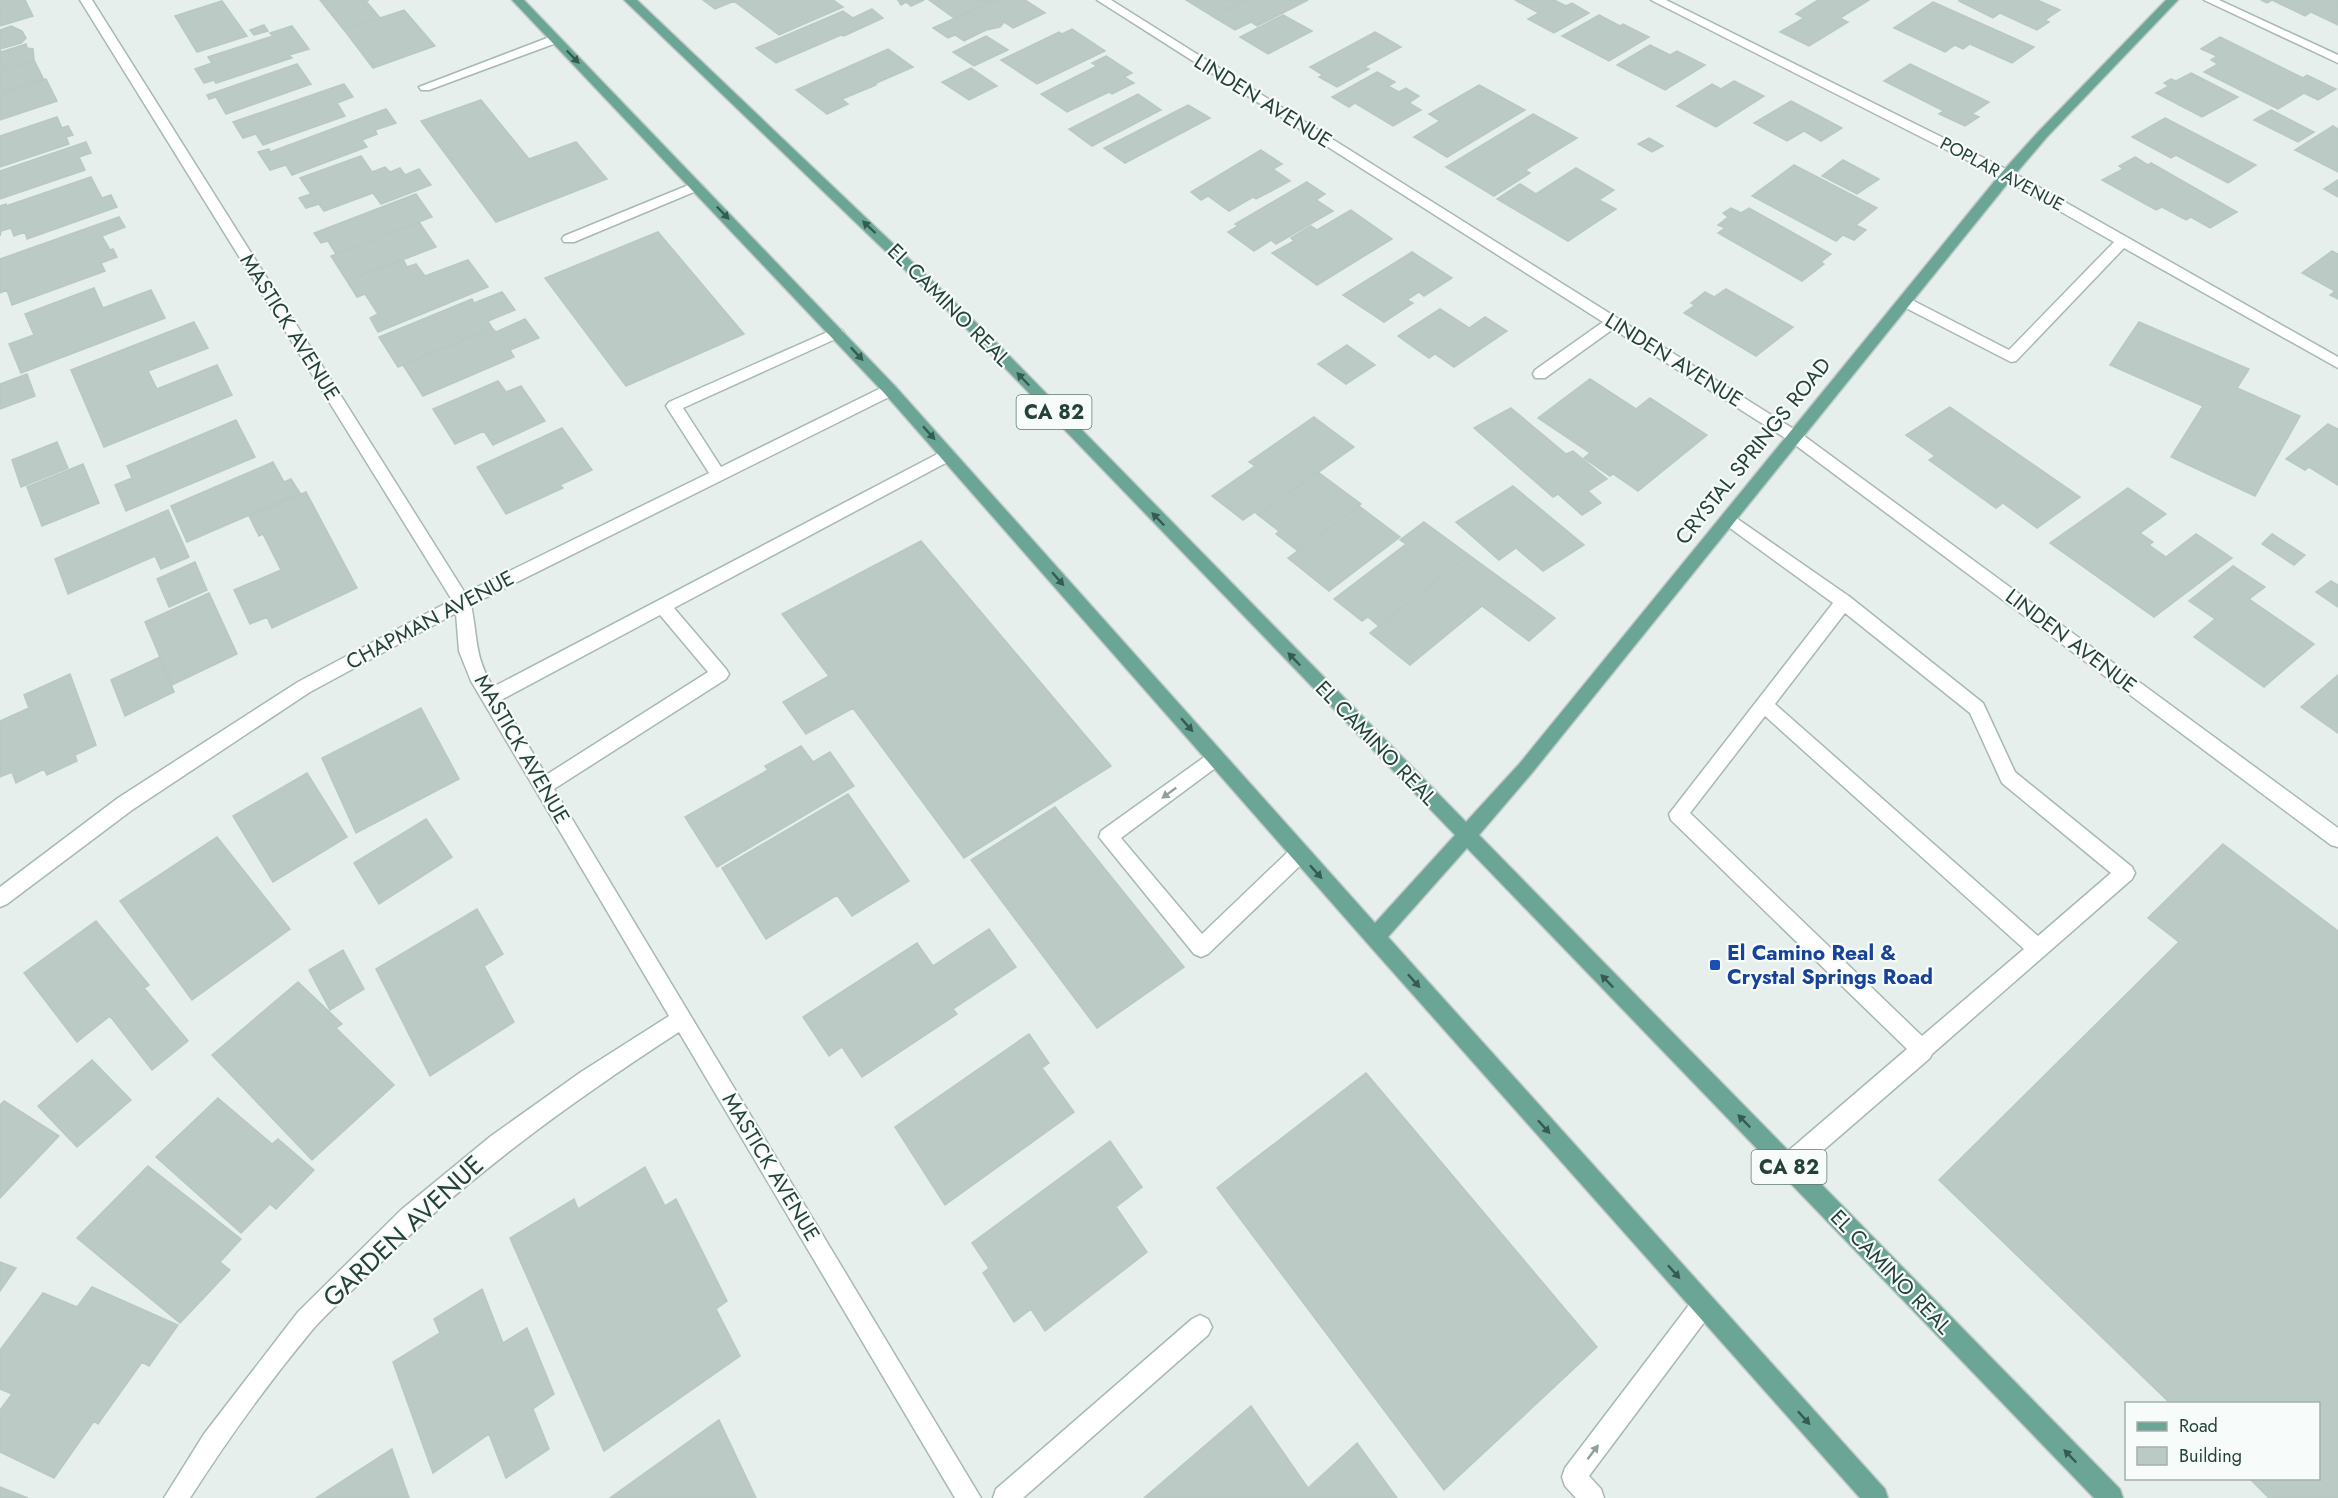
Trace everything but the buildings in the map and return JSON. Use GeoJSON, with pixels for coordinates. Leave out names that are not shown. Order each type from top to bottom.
{"type":"FeatureCollection","features":[{"type":"Feature","properties":{"kind":"main road"},"geometry":{"type":"LineString","coordinates":[[518,0],[890,390],[1300,854],[1876,1498]]}},
{"type":"Feature","properties":{"kind":"main road","name":"EL CAMINO REAL"},"geometry":{"type":"LineString","coordinates":[[630,0],[983,337],[2111,1498]]}},
{"type":"Feature","properties":{"kind":"main road","name":"CRYSTAL SPRINGS ROAD"},"geometry":{"type":"LineString","coordinates":[[1376,938],[1526,768],[2007,175],[2043,134],[2172,0]]}},
{"type":"Feature","properties":{"kind":"street","name":"MASTICK AVENUE"},"geometry":{"type":"LineString","coordinates":[[86,0],[462,602],[468,651],[477,676],[969,1498]]}},
{"type":"Feature","properties":{"kind":"street","name":"LINDEN AVENUE"},"geometry":{"type":"LineString","coordinates":[[1103,0],[1795,437],[2338,839]]}},
{"type":"Feature","properties":{"kind":"street","name":"POPLAR AVENUE"},"geometry":{"type":"LineString","coordinates":[[1657,0],[2007,175],[2338,363]]}},
{"type":"Feature","properties":{"kind":"street"},"geometry":{"type":"LineString","coordinates":[[2210,0],[2338,59]]}},
{"type":"Feature","properties":{"kind":"street"},"geometry":{"type":"LineString","coordinates":[[425,87],[555,39]]}},
{"type":"Feature","properties":{"kind":"street"},"geometry":{"type":"LineString","coordinates":[[569,239],[696,186]]}},
{"type":"Feature","properties":{"kind":"street"},"geometry":{"type":"LineString","coordinates":[[1905,302],[2011,357],[2123,241]]}},
{"type":"Feature","properties":{"kind":"street"},"geometry":{"type":"LineString","coordinates":[[1540,375],[1613,322]]}},
{"type":"Feature","properties":{"kind":"street"},"geometry":{"type":"LineString","coordinates":[[718,474],[674,406],[837,333]]}},
{"type":"Feature","properties":{"kind":"street","name":"CHAPMAN AVENUE"},"geometry":{"type":"LineString","coordinates":[[0,898],[125,804],[304,687],[462,602],[890,390]]}},
{"type":"Feature","properties":{"kind":"street"},"geometry":{"type":"LineString","coordinates":[[490,697],[948,455]]}},
{"type":"Feature","properties":{"kind":"street"},"geometry":{"type":"LineString","coordinates":[[1729,519],[1844,602],[1977,708],[2008,777],[2125,873],[1788,1166]]}},
{"type":"Feature","properties":{"kind":"street"},"geometry":{"type":"LineString","coordinates":[[1844,602],[1678,814],[1923,1051]]}},
{"type":"Feature","properties":{"kind":"street"},"geometry":{"type":"LineString","coordinates":[[543,786],[720,674],[662,606]]}},
{"type":"Feature","properties":{"kind":"street"},"geometry":{"type":"LineString","coordinates":[[1763,704],[2037,948]]}},
{"type":"Feature","properties":{"kind":"street"},"geometry":{"type":"LineString","coordinates":[[1216,758],[1108,837],[1201,948],[1300,854]]}},
{"type":"Feature","properties":{"kind":"street","name":"GARDEN AVENUE"},"geometry":{"type":"LineString","coordinates":[[176,1498],[212,1442],[306,1320],[409,1218],[499,1144],[588,1078],[682,1019]]}},
{"type":"Feature","properties":{"kind":"street"},"geometry":{"type":"LineString","coordinates":[[1592,1498],[1574,1477],[1703,1305]]}},
{"type":"Feature","properties":{"kind":"street"},"geometry":{"type":"LineString","coordinates":[[1005,1498],[1200,1327]]}},
{"type":"Feature","properties":{"kind":"place","name":"El Camino Real & Crystal Springs Road"},"geometry":{"type":"Point","coordinates":[1715,965]}}]}
